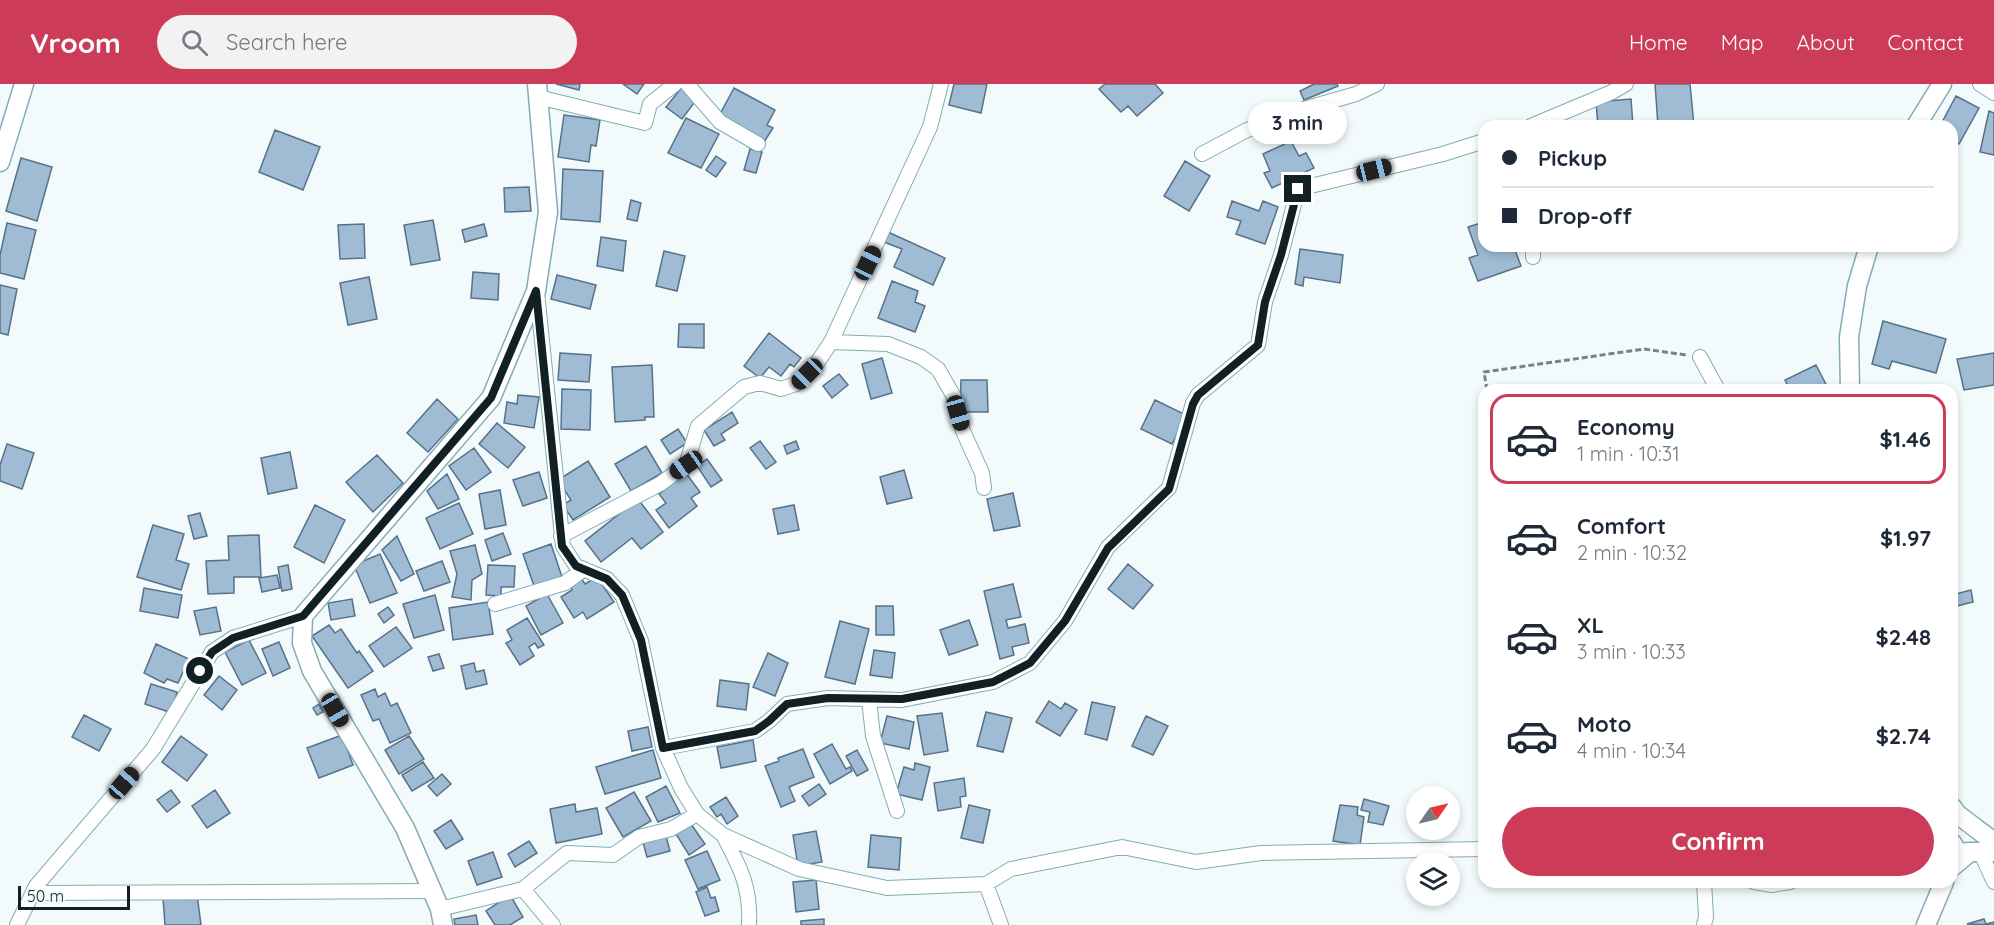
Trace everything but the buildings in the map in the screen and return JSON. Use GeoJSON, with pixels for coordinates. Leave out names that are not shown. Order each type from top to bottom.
{"type":"FeatureCollection","features":[{"type":"Feature","properties":{"kind":"street"},"geometry":{"type":"LineString","coordinates":[[0,162],[24,84]]}},
{"type":"Feature","properties":{"kind":"street"},"geometry":{"type":"LineString","coordinates":[[16,925],[36,886],[153,749],[212,652],[233,638],[303,616],[491,398],[536,291],[549,212],[538,91],[645,123],[650,104],[675,84]]}},
{"type":"Feature","properties":{"kind":"street"},"geometry":{"type":"LineString","coordinates":[[687,84],[720,122],[758,144]]}},
{"type":"Feature","properties":{"kind":"street"},"geometry":{"type":"LineString","coordinates":[[561,536],[660,484],[686,465],[698,426],[744,387],[760,383],[781,389],[796,384],[817,363],[831,342],[930,127],[941,84]]}},
{"type":"Feature","properties":{"kind":"street"},"geometry":{"type":"LineString","coordinates":[[1202,154],[1247,130],[1307,108],[1356,94],[1377,84]]}},
{"type":"Feature","properties":{"kind":"street"},"geometry":{"type":"LineString","coordinates":[[1545,120],[1626,84]]}},
{"type":"Feature","properties":{"kind":"street"},"geometry":{"type":"LineString","coordinates":[[1920,120],[1942,84]]}},
{"type":"Feature","properties":{"kind":"street"},"geometry":{"type":"LineString","coordinates":[[1980,84],[1994,93]]}},
{"type":"Feature","properties":{"kind":"street"},"geometry":{"type":"LineString","coordinates":[[663,748],[755,731],[787,704],[828,698],[902,699],[993,682],[1030,663],[1065,621],[1108,548],[1169,489],[1193,404],[1198,395],[1258,345],[1265,302],[1281,255],[1298,189],[1443,154],[1478,143]]}},
{"type":"Feature","properties":{"kind":"street"},"geometry":{"type":"LineString","coordinates":[[1850,384],[1849,337],[1857,286],[1867,252]]}},
{"type":"Feature","properties":{"kind":"street"},"geometry":{"type":"LineString","coordinates":[[536,291],[562,546],[576,566],[607,579],[622,595],[641,640],[663,748],[681,788],[697,814],[723,835],[799,869],[887,888],[986,884],[1011,868],[1122,847],[1196,862],[1261,853],[1478,849]]}},
{"type":"Feature","properties":{"kind":"street"},"geometry":{"type":"LineString","coordinates":[[831,342],[888,344],[921,357],[938,369],[953,395],[963,431],[982,473],[984,488]]}},
{"type":"Feature","properties":{"kind":"street"},"geometry":{"type":"LineString","coordinates":[[1700,357],[1715,384]]}},
{"type":"Feature","properties":{"kind":"street"},"geometry":{"type":"LineString","coordinates":[[495,604],[565,583],[584,569]]}},
{"type":"Feature","properties":{"kind":"street"},"geometry":{"type":"LineString","coordinates":[[303,616],[302,642],[312,671],[405,828],[442,917],[523,889],[567,853],[613,855],[639,837],[670,829],[697,814]]}},
{"type":"Feature","properties":{"kind":"street"},"geometry":{"type":"LineString","coordinates":[[869,699],[873,736],[897,811]]}},
{"type":"Feature","properties":{"kind":"street"},"geometry":{"type":"LineString","coordinates":[[1958,816],[1985,847],[1994,882]]}},
{"type":"Feature","properties":{"kind":"street"},"geometry":{"type":"LineString","coordinates":[[723,835],[747,886],[749,925]]}},
{"type":"Feature","properties":{"kind":"street"},"geometry":{"type":"LineString","coordinates":[[1958,853],[1985,847]]}},
{"type":"Feature","properties":{"kind":"street"},"geometry":{"type":"LineString","coordinates":[[1958,863],[1985,847]]}},
{"type":"Feature","properties":{"kind":"street"},"geometry":{"type":"LineString","coordinates":[[986,884],[1001,925]]}},
{"type":"Feature","properties":{"kind":"street"},"geometry":{"type":"LineString","coordinates":[[1704,888],[1706,917],[1704,925]]}},
{"type":"Feature","properties":{"kind":"street"},"geometry":{"type":"LineString","coordinates":[[1926,925],[1941,888]]}},
{"type":"Feature","properties":{"kind":"street"},"geometry":{"type":"LineString","coordinates":[[523,889],[554,925]]}},
{"type":"Feature","properties":{"kind":"street"},"geometry":{"type":"LineString","coordinates":[[33,893],[432,891]]}},
{"type":"Feature","properties":{"kind":"path"},"geometry":{"type":"LineString","coordinates":[[1486,384],[1484,372],[1644,349],[1700,357]]}},
{"type":"Feature","properties":{"kind":"route"},"geometry":{"type":"LineString","coordinates":[[200,671],[212,652],[233,638],[303,616],[491,398],[536,291],[562,546],[576,566],[607,579],[622,595],[641,640],[663,748],[755,731],[787,704],[828,698],[902,699],[993,682],[1030,663],[1065,621],[1108,548],[1169,489],[1193,404],[1198,395],[1258,345],[1265,302],[1281,255],[1298,189]]}}]}
